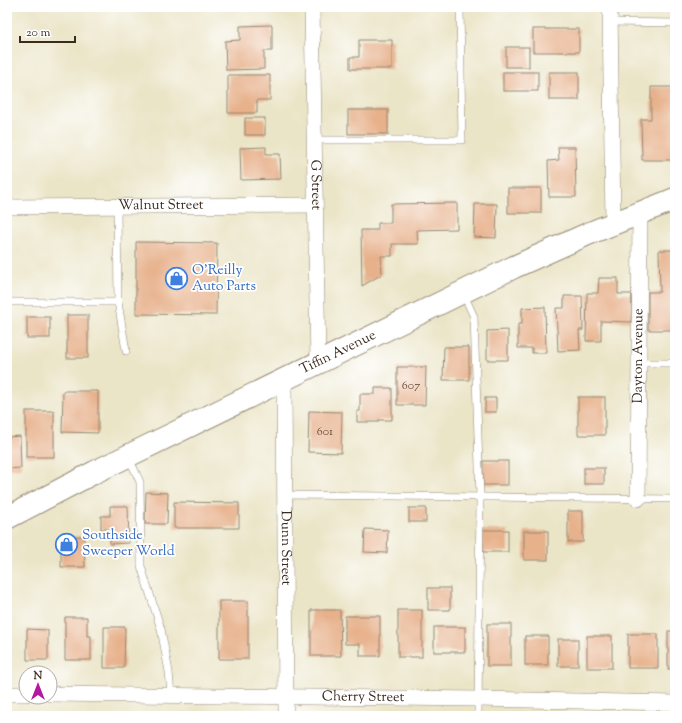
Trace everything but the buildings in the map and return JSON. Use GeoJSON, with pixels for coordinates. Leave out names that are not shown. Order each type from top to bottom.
{"type":"FeatureCollection","features":[{"type":"Feature","properties":{"kind":"highway","name":"Tiffin Avenue"},"geometry":{"type":"LineString","coordinates":[[7,518],[128,456],[514,267],[675,199]]}},
{"type":"Feature","properties":{"kind":"street","name":"G Street"},"geometry":{"type":"LineString","coordinates":[[312,7],[318,363]]}},
{"type":"Feature","properties":{"kind":"street"},"geometry":{"type":"LineString","coordinates":[[610,7],[613,224]]}},
{"type":"Feature","properties":{"kind":"street","name":"Walnut Street"},"geometry":{"type":"LineString","coordinates":[[7,207],[315,205]]}},
{"type":"Feature","properties":{"kind":"street","name":"Dayton Avenue"},"geometry":{"type":"LineString","coordinates":[[638,499],[640,213]]}},
{"type":"Feature","properties":{"kind":"street","name":"Dunn Street"},"geometry":{"type":"LineString","coordinates":[[284,379],[286,716]]}},
{"type":"Feature","properties":{"kind":"street"},"geometry":{"type":"LineString","coordinates":[[7,694],[18,694]]}},
{"type":"Feature","properties":{"kind":"street","name":"Cherry Street"},"geometry":{"type":"LineString","coordinates":[[58,694],[286,696],[675,703]]}},
{"type":"Feature","properties":{"kind":"lane"},"geometry":{"type":"LineString","coordinates":[[314,140],[462,140],[460,7]]}},
{"type":"Feature","properties":{"kind":"lane"},"geometry":{"type":"LineString","coordinates":[[610,22],[675,23]]}},
{"type":"Feature","properties":{"kind":"lane"},"geometry":{"type":"LineString","coordinates":[[117,206],[118,302],[126,351]]}},
{"type":"Feature","properties":{"kind":"lane"},"geometry":{"type":"LineString","coordinates":[[462,292],[474,317],[480,497],[478,716]]}},
{"type":"Feature","properties":{"kind":"lane"},"geometry":{"type":"LineString","coordinates":[[7,302],[118,302]]}},
{"type":"Feature","properties":{"kind":"lane"},"geometry":{"type":"LineString","coordinates":[[639,363],[675,363]]}},
{"type":"Feature","properties":{"kind":"lane"},"geometry":{"type":"LineString","coordinates":[[128,456],[140,482],[141,566],[161,629],[169,672],[171,695]]}},
{"type":"Feature","properties":{"kind":"lane"},"geometry":{"type":"LineString","coordinates":[[284,495],[675,499]]}},
{"type":"Feature","properties":{"kind":"place","name":"O'Reilly Auto Parts"},"geometry":{"type":"Point","coordinates":[176,279]}},
{"type":"Feature","properties":{"kind":"place","name":"Southside Sweeper World"},"geometry":{"type":"Point","coordinates":[66,544]}}]}
